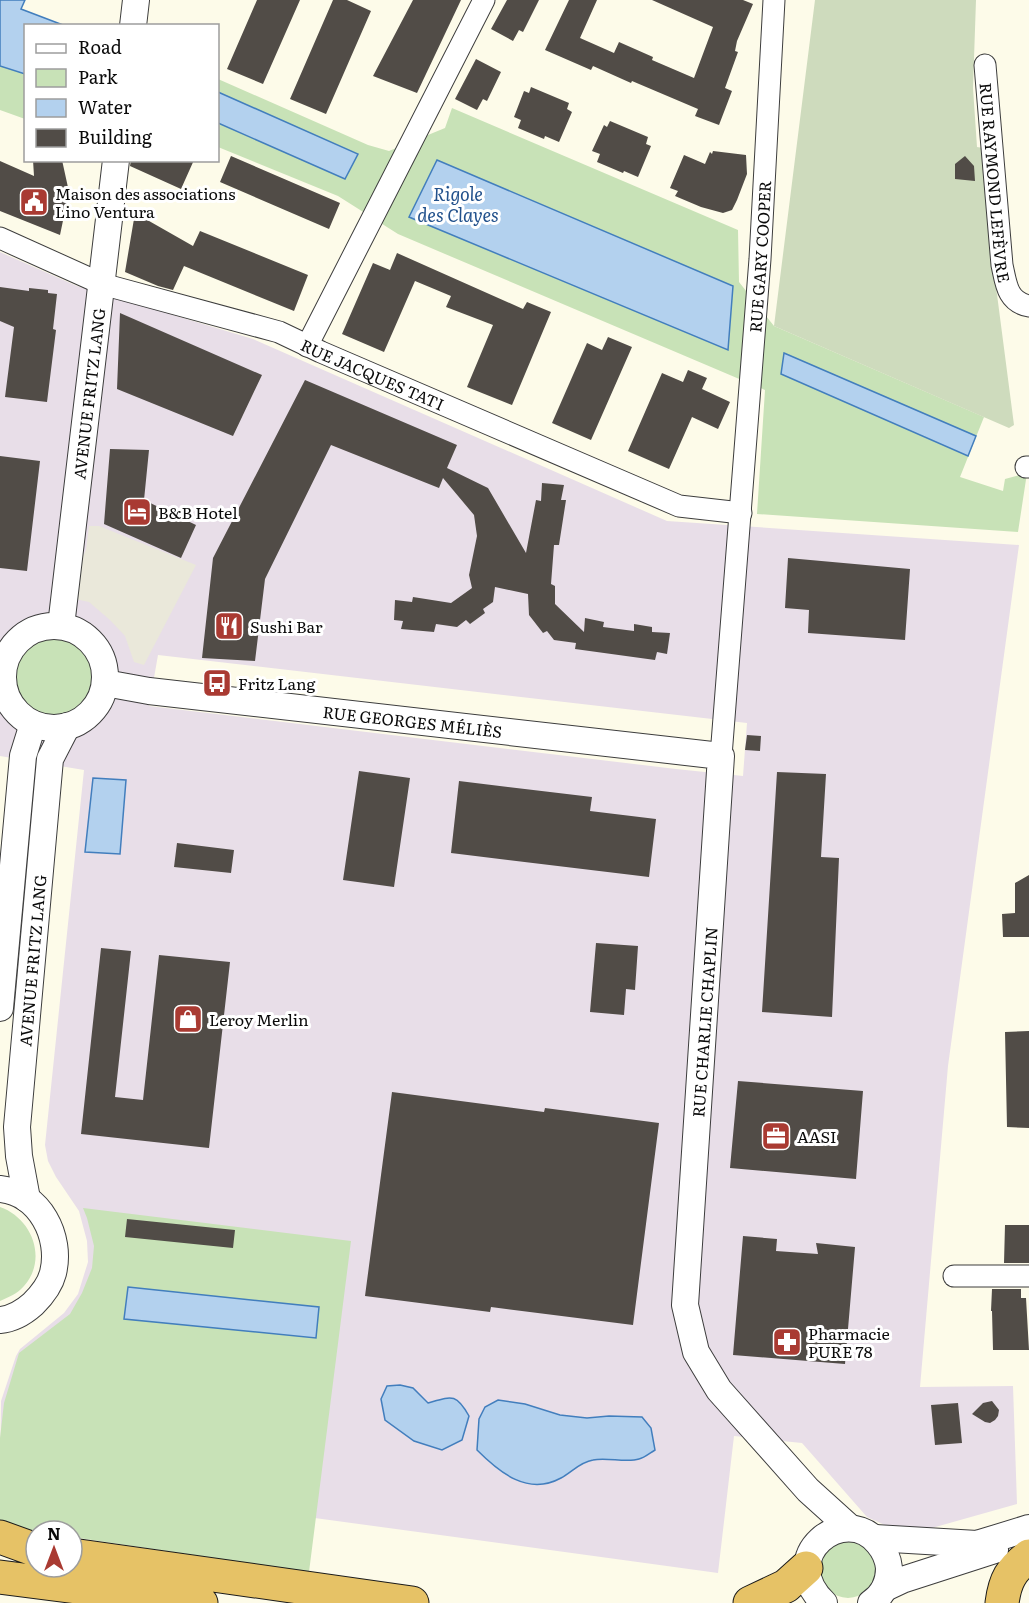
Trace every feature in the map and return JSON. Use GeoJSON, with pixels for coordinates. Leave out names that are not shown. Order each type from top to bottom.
{"type":"FeatureCollection","features":[{"type":"Feature","properties":{"kind":"highway"},"geometry":{"type":"LineString","coordinates":[[0,1537],[24,1546]]}},
{"type":"Feature","properties":{"kind":"highway"},"geometry":{"type":"LineString","coordinates":[[0,1546],[24,1549]]}},
{"type":"Feature","properties":{"kind":"highway"},"geometry":{"type":"LineString","coordinates":[[750,1603],[786,1586],[812,1554]]}},
{"type":"Feature","properties":{"kind":"highway"},"geometry":{"type":"LineString","coordinates":[[1002,1603],[1006,1582],[1014,1568],[1029,1556]]}},
{"type":"Feature","properties":{"kind":"highway"},"geometry":{"type":"LineString","coordinates":[[84,1557],[412,1603]]}},
{"type":"Feature","properties":{"kind":"highway"},"geometry":{"type":"LineString","coordinates":[[0,1577],[201,1603]]}},
{"type":"Feature","properties":{"kind":"street"},"geometry":{"type":"LineString","coordinates":[[133,24],[136,0]]}},
{"type":"Feature","properties":{"kind":"street"},"geometry":{"type":"LineString","coordinates":[[307,345],[484,0]]}},
{"type":"Feature","properties":{"kind":"street","name":"RUE GARY COOPER"},"geometry":{"type":"LineString","coordinates":[[741,513],[760,259],[774,0]]}},
{"type":"Feature","properties":{"kind":"street","name":"RUE RAYMOND LEFÈVRE"},"geometry":{"type":"LineString","coordinates":[[985,66],[1002,265],[1007,289],[1021,302]]}},
{"type":"Feature","properties":{"kind":"street","name":"AVENUE FRITZ LANG"},"geometry":{"type":"LineString","coordinates":[[61,626],[116,162]]}},
{"type":"Feature","properties":{"kind":"street","name":"RUE JACQUES TATI"},"geometry":{"type":"LineString","coordinates":[[0,238],[102,284],[279,332],[679,506],[741,513]]}},
{"type":"Feature","properties":{"kind":"street","name":"RUE CHARLIE CHAPLIN"},"geometry":{"type":"LineString","coordinates":[[741,513],[721,756],[685,1305],[696,1352],[718,1390],[808,1491],[850,1528],[875,1538],[977,1544],[1029,1528]]}},
{"type":"Feature","properties":{"kind":"street"},"geometry":{"type":"LineString","coordinates":[[61,626],[76,631],[89,640],[99,653],[104,668],[105,683],[101,698],[93,711],[68,726],[50,728],[33,724],[20,715],[9,702],[2,671],[12,649],[29,632],[45,627],[61,626]]}},
{"type":"Feature","properties":{"kind":"street","name":"RUE GEORGES MÉLIÈS"},"geometry":{"type":"LineString","coordinates":[[105,683],[148,691],[721,756]]}},
{"type":"Feature","properties":{"kind":"street","name":"AVENUE FRITZ LANG"},"geometry":{"type":"LineString","coordinates":[[0,1008],[23,756],[33,724]]}},
{"type":"Feature","properties":{"kind":"street","name":"AVENUE FRITZ LANG"},"geometry":{"type":"LineString","coordinates":[[27,1199],[19,1156],[17,1127],[50,759],[68,726]]}},
{"type":"Feature","properties":{"kind":"street"},"geometry":{"type":"LineString","coordinates":[[0,1189],[8,1190],[27,1199],[37,1207],[50,1227],[56,1251],[53,1274],[43,1294],[26,1310],[2,1324]]}},
{"type":"Feature","properties":{"kind":"street"},"geometry":{"type":"LineString","coordinates":[[954,1276],[1029,1276]]}},
{"type":"Feature","properties":{"kind":"street"},"geometry":{"type":"LineString","coordinates":[[808,1491],[812,1554],[808,1581],[814,1594],[824,1603]]}},
{"type":"Feature","properties":{"kind":"street"},"geometry":{"type":"LineString","coordinates":[[812,1554],[828,1534],[839,1529],[850,1528]]}},
{"type":"Feature","properties":{"kind":"street"},"geometry":{"type":"LineString","coordinates":[[875,1538],[884,1549],[889,1575],[878,1596]]}},
{"type":"Feature","properties":{"kind":"street"},"geometry":{"type":"LineString","coordinates":[[878,1596],[912,1577],[1029,1542]]}},
{"type":"Feature","properties":{"kind":"shaded area"},"geometry":{"type":"Polygon","coordinates":[[[0,252],[77,286],[253,339],[667,521],[1019,545],[948,1066],[920,1387],[1013,1386],[1017,1504],[907,1535],[867,1517],[802,1443],[734,1436],[718,1573],[0,1475],[1,1401],[16,1356],[20,1349],[64,1313],[78,1294],[88,1262],[87,1241],[79,1211],[56,1177],[48,1161],[45,1145],[84,770],[0,756],[0,252]],[[158,655],[149,706],[743,776],[747,723],[158,655]]]}},
{"type":"Feature","properties":{"kind":"shaded area"},"geometry":{"type":"Polygon","coordinates":[[[89,526],[99,526],[196,565],[144,665],[134,662],[125,636],[110,620],[89,602],[75,599],[75,571],[86,550],[89,526]]]}},
{"type":"Feature","properties":{"kind":"green space"},"geometry":{"type":"Polygon","coordinates":[[[0,0],[25,0],[21,9],[60,24],[24,24],[24,119],[0,110],[0,0]]]}},
{"type":"Feature","properties":{"kind":"green space"},"geometry":{"type":"Polygon","coordinates":[[[815,0],[976,0],[973,88],[977,147],[983,148],[992,256],[1014,425],[1009,428],[774,326],[815,0]]]}},
{"type":"Feature","properties":{"kind":"green space"},"geometry":{"type":"Polygon","coordinates":[[[219,79],[368,145],[389,151],[445,128],[452,108],[738,230],[739,282],[774,326],[984,417],[960,477],[1003,491],[1005,479],[1027,473],[1018,532],[757,514],[765,390],[398,234],[338,196],[219,147],[219,79]]]}},
{"type":"Feature","properties":{"kind":"green space"},"geometry":{"type":"Polygon","coordinates":[[[52,636],[68,639],[82,648],[91,662],[94,678],[91,694],[82,708],[68,717],[52,720],[36,717],[22,708],[13,694],[10,678],[13,662],[22,648],[36,639],[52,636]]]}},
{"type":"Feature","properties":{"kind":"green space"},"geometry":{"type":"Polygon","coordinates":[[[0,1207],[21,1220],[28,1230],[33,1240],[35,1264],[24,1286],[0,1301],[0,1207]]]}},
{"type":"Feature","properties":{"kind":"green space"},"geometry":{"type":"Polygon","coordinates":[[[83,1208],[351,1241],[309,1572],[84,1539],[84,1519],[24,1519],[24,1530],[0,1526],[0,1438],[4,1403],[19,1353],[70,1314],[82,1293],[92,1268],[94,1246],[83,1208]]]}},
{"type":"Feature","properties":{"kind":"green space"},"geometry":{"type":"Polygon","coordinates":[[[848,1542],[859,1544],[868,1550],[874,1559],[876,1570],[874,1581],[868,1590],[859,1596],[848,1598],[837,1596],[828,1590],[822,1581],[820,1570],[822,1559],[828,1550],[837,1544],[848,1542]]]}},
{"type":"Feature","properties":{"kind":"water"},"geometry":{"type":"Polygon","coordinates":[[[0,0],[25,0],[21,9],[60,24],[24,24],[24,74],[0,66],[0,0]]]}},
{"type":"Feature","properties":{"kind":"water"},"geometry":{"type":"Polygon","coordinates":[[[219,92],[358,154],[345,179],[219,123],[219,92]]]}},
{"type":"Feature","properties":{"kind":"water","name":"Rigole des Clayes"},"geometry":{"type":"Polygon","coordinates":[[[437,160],[733,286],[728,350],[409,217],[437,160]]]}},
{"type":"Feature","properties":{"kind":"water"},"geometry":{"type":"Polygon","coordinates":[[[784,353],[976,436],[968,456],[781,374],[784,353]]]}},
{"type":"Feature","properties":{"kind":"water"},"geometry":{"type":"Polygon","coordinates":[[[93,778],[126,780],[120,854],[85,852],[93,778]]]}},
{"type":"Feature","properties":{"kind":"water"},"geometry":{"type":"Polygon","coordinates":[[[128,1287],[319,1307],[316,1338],[124,1319],[128,1287]]]}},
{"type":"Feature","properties":{"kind":"water"},"geometry":{"type":"Polygon","coordinates":[[[400,1385],[413,1388],[428,1403],[448,1398],[457,1400],[469,1416],[462,1440],[442,1450],[414,1441],[385,1420],[381,1399],[387,1386],[400,1385]]]}},
{"type":"Feature","properties":{"kind":"water"},"geometry":{"type":"Polygon","coordinates":[[[498,1400],[525,1404],[560,1415],[587,1418],[642,1417],[651,1428],[655,1450],[643,1458],[634,1460],[588,1461],[549,1483],[526,1483],[505,1474],[477,1450],[479,1419],[485,1407],[498,1400]]]}},
{"type":"Feature","properties":{"kind":"building"},"geometry":{"type":"Polygon","coordinates":[[[257,0],[300,0],[263,84],[227,69],[257,0]]]}},
{"type":"Feature","properties":{"kind":"building"},"geometry":{"type":"Polygon","coordinates":[[[333,0],[347,0],[371,11],[326,114],[290,99],[333,0]]]}},
{"type":"Feature","properties":{"kind":"building"},"geometry":{"type":"Polygon","coordinates":[[[413,0],[461,0],[417,93],[373,76],[413,0]]]}},
{"type":"Feature","properties":{"kind":"building"},"geometry":{"type":"Polygon","coordinates":[[[507,0],[539,0],[523,32],[519,30],[513,41],[491,29],[507,0]]]}},
{"type":"Feature","properties":{"kind":"building"},"geometry":{"type":"Polygon","coordinates":[[[569,0],[597,0],[580,38],[614,53],[619,42],[653,57],[652,60],[694,78],[713,27],[652,0],[743,0],[753,4],[737,41],[735,51],[738,52],[725,88],[732,91],[719,125],[695,116],[698,109],[632,81],[631,83],[593,66],[591,70],[545,50],[569,0]]]}},
{"type":"Feature","properties":{"kind":"building"},"geometry":{"type":"Polygon","coordinates":[[[476,59],[501,72],[487,101],[483,99],[477,110],[455,99],[476,59]]]}},
{"type":"Feature","properties":{"kind":"building"},"geometry":{"type":"Polygon","coordinates":[[[531,87],[569,103],[567,109],[572,112],[559,142],[545,136],[544,139],[518,128],[521,120],[514,117],[524,91],[529,93],[531,87]]]}},
{"type":"Feature","properties":{"kind":"building"},"geometry":{"type":"Polygon","coordinates":[[[610,121],[648,137],[646,144],[651,146],[638,177],[597,162],[600,154],[592,151],[604,125],[607,127],[610,121]]]}},
{"type":"Feature","properties":{"kind":"building"},"geometry":{"type":"Polygon","coordinates":[[[713,151],[746,155],[747,174],[737,200],[732,210],[723,213],[675,196],[678,191],[670,188],[684,155],[705,164],[710,152],[712,154],[713,151]]]}},
{"type":"Feature","properties":{"kind":"building"},"geometry":{"type":"Polygon","coordinates":[[[231,156],[340,203],[329,229],[220,182],[231,156]]]}},
{"type":"Feature","properties":{"kind":"building"},"geometry":{"type":"Polygon","coordinates":[[[965,156],[974,166],[975,181],[955,179],[955,164],[965,156]]]}},
{"type":"Feature","properties":{"kind":"building","name":"Maison des associations Lino Ventura"},"geometry":{"type":"Polygon","coordinates":[[[0,161],[34,176],[33,162],[62,162],[69,192],[60,235],[0,211],[0,161]]]}},
{"type":"Feature","properties":{"kind":"building"},"geometry":{"type":"Polygon","coordinates":[[[131,162],[193,162],[181,189],[130,166],[131,162]]]}},
{"type":"Feature","properties":{"kind":"building"},"geometry":{"type":"Polygon","coordinates":[[[135,213],[193,246],[200,231],[308,275],[294,311],[184,266],[173,290],[125,272],[135,213]]]}},
{"type":"Feature","properties":{"kind":"building"},"geometry":{"type":"Polygon","coordinates":[[[397,253],[523,309],[527,302],[551,312],[512,405],[467,387],[493,325],[446,307],[451,296],[415,281],[384,352],[342,334],[373,263],[390,270],[397,253]]]}},
{"type":"Feature","properties":{"kind":"building"},"geometry":{"type":"Polygon","coordinates":[[[0,287],[29,291],[29,288],[48,290],[48,293],[57,294],[53,329],[56,330],[47,402],[5,397],[14,327],[0,321],[0,287]]]}},
{"type":"Feature","properties":{"kind":"building"},"geometry":{"type":"Polygon","coordinates":[[[120,313],[262,375],[233,436],[117,389],[120,313]]]}},
{"type":"Feature","properties":{"kind":"building"},"geometry":{"type":"Polygon","coordinates":[[[608,337],[632,347],[591,440],[552,423],[587,343],[602,350],[608,337]]]}},
{"type":"Feature","properties":{"kind":"building"},"geometry":{"type":"Polygon","coordinates":[[[688,370],[707,378],[702,389],[730,402],[718,429],[692,417],[669,469],[628,451],[662,373],[683,382],[688,370]]]}},
{"type":"Feature","properties":{"kind":"building"},"geometry":{"type":"Polygon","coordinates":[[[305,380],[457,445],[447,468],[488,488],[526,553],[536,500],[541,501],[542,483],[564,485],[561,500],[566,500],[559,545],[554,545],[551,584],[555,586],[555,604],[584,632],[585,618],[604,622],[603,627],[634,631],[634,624],[652,627],[652,632],[670,633],[667,654],[657,652],[655,660],[575,649],[576,643],[554,640],[547,631],[543,633],[529,615],[528,594],[495,587],[493,602],[483,609],[485,613],[470,624],[466,620],[457,627],[436,624],[434,632],[401,629],[403,621],[394,620],[395,600],[412,602],[413,597],[451,603],[472,588],[469,575],[477,536],[474,515],[443,478],[439,488],[331,445],[265,579],[255,661],[202,658],[213,558],[305,380]]]}},
{"type":"Feature","properties":{"kind":"building","name":"B&B Hotel"},"geometry":{"type":"Polygon","coordinates":[[[110,449],[149,450],[144,500],[196,525],[181,558],[104,524],[110,449]]]}},
{"type":"Feature","properties":{"kind":"building"},"geometry":{"type":"Polygon","coordinates":[[[0,456],[40,461],[27,571],[0,568],[0,456]]]}},
{"type":"Feature","properties":{"kind":"building"},"geometry":{"type":"Polygon","coordinates":[[[788,558],[910,569],[905,640],[808,633],[809,610],[785,608],[788,558]]]}},
{"type":"Feature","properties":{"kind":"building"},"geometry":{"type":"Polygon","coordinates":[[[747,735],[761,736],[760,751],[745,750],[747,735]]]}},
{"type":"Feature","properties":{"kind":"building"},"geometry":{"type":"Polygon","coordinates":[[[359,771],[410,778],[394,887],[343,880],[359,771]]]}},
{"type":"Feature","properties":{"kind":"building"},"geometry":{"type":"Polygon","coordinates":[[[777,772],[826,774],[821,857],[839,858],[832,1017],[762,1012],[777,772]]]}},
{"type":"Feature","properties":{"kind":"building"},"geometry":{"type":"Polygon","coordinates":[[[459,781],[592,797],[590,811],[656,819],[649,877],[451,853],[459,781]]]}},
{"type":"Feature","properties":{"kind":"building"},"geometry":{"type":"Polygon","coordinates":[[[177,843],[234,850],[231,873],[174,867],[177,843]]]}},
{"type":"Feature","properties":{"kind":"building"},"geometry":{"type":"Polygon","coordinates":[[[1029,875],[1029,937],[1003,937],[1002,914],[1015,913],[1015,883],[1029,875]]]}},
{"type":"Feature","properties":{"kind":"building"},"geometry":{"type":"Polygon","coordinates":[[[596,943],[638,946],[635,990],[626,989],[624,1015],[590,1012],[596,943]]]}},
{"type":"Feature","properties":{"kind":"building"},"geometry":{"type":"Polygon","coordinates":[[[101,948],[131,951],[115,1097],[143,1100],[159,955],[230,962],[209,1148],[81,1134],[101,948]]]}},
{"type":"Feature","properties":{"kind":"building"},"geometry":{"type":"Polygon","coordinates":[[[1029,1031],[1029,1128],[1007,1127],[1005,1032],[1029,1031]]]}},
{"type":"Feature","properties":{"kind":"building"},"geometry":{"type":"Polygon","coordinates":[[[738,1081],[863,1091],[856,1179],[730,1168],[738,1081]]]}},
{"type":"Feature","properties":{"kind":"building"},"geometry":{"type":"Polygon","coordinates":[[[392,1092],[544,1112],[545,1108],[659,1123],[633,1325],[491,1307],[490,1312],[365,1296],[392,1092]]]}},
{"type":"Feature","properties":{"kind":"building"},"geometry":{"type":"Polygon","coordinates":[[[127,1219],[235,1230],[233,1248],[125,1237],[127,1219]]]}},
{"type":"Feature","properties":{"kind":"building"},"geometry":{"type":"Polygon","coordinates":[[[1005,1225],[1029,1225],[1029,1263],[1004,1263],[1005,1225]]]}},
{"type":"Feature","properties":{"kind":"building"},"geometry":{"type":"Polygon","coordinates":[[[743,1236],[777,1239],[776,1251],[818,1254],[816,1243],[855,1247],[845,1364],[733,1355],[743,1236]]]}},
{"type":"Feature","properties":{"kind":"building"},"geometry":{"type":"Polygon","coordinates":[[[992,1289],[1021,1289],[1021,1298],[1026,1298],[1029,1350],[993,1350],[992,1289]]]}},
{"type":"Feature","properties":{"kind":"building"},"geometry":{"type":"Polygon","coordinates":[[[992,1401],[999,1410],[995,1420],[990,1423],[985,1422],[972,1414],[983,1403],[992,1401]]]}},
{"type":"Feature","properties":{"kind":"building"},"geometry":{"type":"Polygon","coordinates":[[[958,1403],[962,1443],[935,1445],[931,1405],[958,1403]]]}},
{"type":"Feature","properties":{"kind":"place","name":"Maison des associations Lino Ventura"},"geometry":{"type":"Point","coordinates":[34,202]}},
{"type":"Feature","properties":{"kind":"place","name":"B&B Hotel"},"geometry":{"type":"Point","coordinates":[137,512]}},
{"type":"Feature","properties":{"kind":"place","name":"Sushi Bar"},"geometry":{"type":"Point","coordinates":[229,626]}},
{"type":"Feature","properties":{"kind":"place","name":"Fritz Lang"},"geometry":{"type":"Point","coordinates":[217,683]}},
{"type":"Feature","properties":{"kind":"place","name":"Leroy Merlin"},"geometry":{"type":"Point","coordinates":[188,1019]}},
{"type":"Feature","properties":{"kind":"place","name":"AASI"},"geometry":{"type":"Point","coordinates":[776,1136]}},
{"type":"Feature","properties":{"kind":"place","name":"Pharmacie PURE 78"},"geometry":{"type":"Point","coordinates":[787,1342]}}]}
